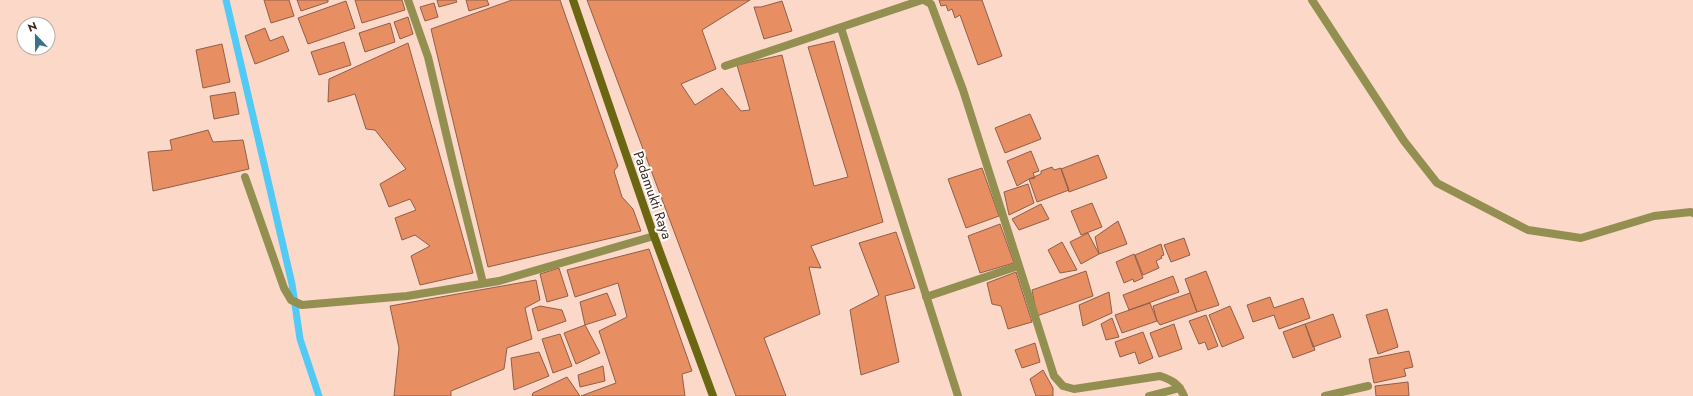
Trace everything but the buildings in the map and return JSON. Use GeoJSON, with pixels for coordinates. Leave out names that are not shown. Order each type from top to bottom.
{"type":"FeatureCollection","features":[{"type":"Feature","properties":{"kind":"street"},"geometry":{"type":"LineString","coordinates":[[408,0],[428,57],[483,283]]}},
{"type":"Feature","properties":{"kind":"street","name":"Padamukti Raya"},"geometry":{"type":"LineString","coordinates":[[573,0],[654,236],[713,396]]}},
{"type":"Feature","properties":{"kind":"street"},"geometry":{"type":"LineString","coordinates":[[724,66],[923,0],[931,4],[963,90],[1054,376],[1063,386],[1074,389],[1160,376],[1172,380],[1180,388],[1184,396]]}},
{"type":"Feature","properties":{"kind":"street"},"geometry":{"type":"LineString","coordinates":[[1312,0],[1404,141],[1437,183],[1528,230],[1581,238],[1654,216],[1693,213]]}},
{"type":"Feature","properties":{"kind":"street"},"geometry":{"type":"LineString","coordinates":[[841,28],[958,396]]}},
{"type":"Feature","properties":{"kind":"street"},"geometry":{"type":"LineString","coordinates":[[245,178],[284,288],[291,300],[302,305],[407,296],[499,281],[654,236]]}},
{"type":"Feature","properties":{"kind":"street"},"geometry":{"type":"LineString","coordinates":[[926,297],[1018,266]]}},
{"type":"Feature","properties":{"kind":"street"},"geometry":{"type":"LineString","coordinates":[[1063,386],[1064,396]]}},
{"type":"Feature","properties":{"kind":"street"},"geometry":{"type":"LineString","coordinates":[[1325,396],[1368,386]]}},
{"type":"Feature","properties":{"kind":"street"},"geometry":{"type":"LineString","coordinates":[[1149,396],[1180,388]]}},
{"type":"Feature","properties":{"kind":"waterway"},"geometry":{"type":"LineString","coordinates":[[226,0],[292,284],[300,339],[319,396]]}}]}
